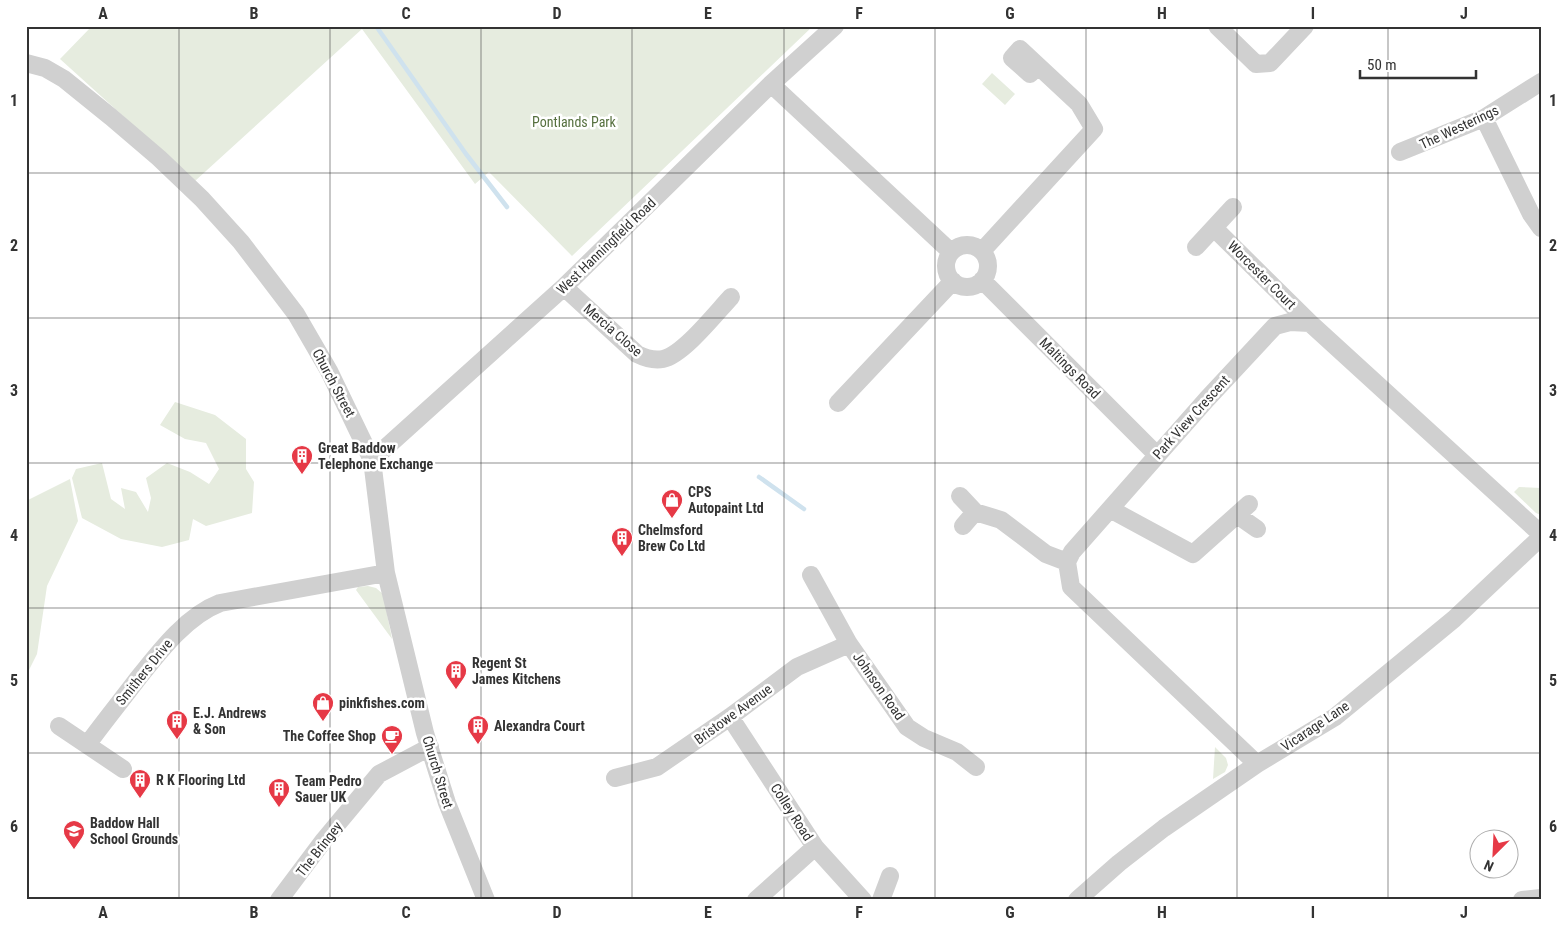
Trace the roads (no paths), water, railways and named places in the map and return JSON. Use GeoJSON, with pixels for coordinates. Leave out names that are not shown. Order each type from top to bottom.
{"type":"FeatureCollection","features":[{"type":"Feature","properties":{"kind":"street","name":"West Hanningfield Road"},"geometry":{"type":"LineString","coordinates":[[372,460],[564,287],[771,84],[834,26]]}},
{"type":"Feature","properties":{"kind":"street"},"geometry":{"type":"LineString","coordinates":[[1217,26],[1256,64],[1270,63],[1305,26]]}},
{"type":"Feature","properties":{"kind":"street"},"geometry":{"type":"LineString","coordinates":[[26,51],[45,68]]}},
{"type":"Feature","properties":{"kind":"street","name":"Church Street"},"geometry":{"type":"LineString","coordinates":[[26,62],[45,68],[64,79],[159,158],[202,199],[241,242],[296,314],[329,371],[372,460],[386,573],[430,746],[447,803],[486,900]]}},
{"type":"Feature","properties":{"kind":"street"},"geometry":{"type":"LineString","coordinates":[[982,251],[1094,129],[1079,104],[1038,66]]}},
{"type":"Feature","properties":{"kind":"street","name":"The Westerings"},"geometry":{"type":"LineString","coordinates":[[1400,152],[1484,118],[1541,82]]}},
{"type":"Feature","properties":{"kind":"street"},"geometry":{"type":"LineString","coordinates":[[771,84],[951,252]]}},
{"type":"Feature","properties":{"kind":"street"},"geometry":{"type":"LineString","coordinates":[[1484,118],[1531,214],[1541,228]]}},
{"type":"Feature","properties":{"kind":"street"},"geometry":{"type":"LineString","coordinates":[[1196,246],[1233,208]]}},
{"type":"Feature","properties":{"kind":"street","name":"Worcester Court"},"geometry":{"type":"LineString","coordinates":[[1214,228],[1310,322]]}},
{"type":"Feature","properties":{"kind":"street"},"geometry":{"type":"LineString","coordinates":[[966,245],[972,245],[982,251],[988,266],[986,276],[978,284],[968,287],[953,281],[949,277],[946,267],[951,252],[966,245]]}},
{"type":"Feature","properties":{"kind":"street","name":"Maltings Road"},"geometry":{"type":"LineString","coordinates":[[982,280],[1157,455]]}},
{"type":"Feature","properties":{"kind":"street"},"geometry":{"type":"LineString","coordinates":[[838,403],[953,281]]}},
{"type":"Feature","properties":{"kind":"street","name":"Mercia Close"},"geometry":{"type":"LineString","coordinates":[[564,287],[637,354],[648,360],[661,360],[670,357],[684,346],[731,297]]}},
{"type":"Feature","properties":{"kind":"street","name":"Park View Crescent"},"geometry":{"type":"LineString","coordinates":[[1067,562],[1072,552],[1157,455],[1275,326],[1290,322],[1310,322]]}},
{"type":"Feature","properties":{"kind":"street"},"geometry":{"type":"LineString","coordinates":[[1310,322],[1541,536]]}},
{"type":"Feature","properties":{"kind":"street"},"geometry":{"type":"LineString","coordinates":[[960,496],[975,512],[1001,520],[1046,554],[1067,562],[1071,587],[1256,764]]}},
{"type":"Feature","properties":{"kind":"street"},"geometry":{"type":"LineString","coordinates":[[1110,509],[1193,554],[1243,510],[1257,529]]}},
{"type":"Feature","properties":{"kind":"street"},"geometry":{"type":"LineString","coordinates":[[963,526],[975,512]]}},
{"type":"Feature","properties":{"kind":"street","name":"Vicarage Lane"},"geometry":{"type":"LineString","coordinates":[[1077,900],[1119,863],[1164,828],[1256,764],[1335,717],[1454,619],[1541,536]]}},
{"type":"Feature","properties":{"kind":"street","name":"Smithers Drive"},"geometry":{"type":"LineString","coordinates":[[87,745],[175,635],[212,614],[220,603],[386,573]]}},
{"type":"Feature","properties":{"kind":"street","name":"Johnson Road"},"geometry":{"type":"LineString","coordinates":[[811,575],[850,644],[907,727],[924,738],[957,752],[976,767]]}},
{"type":"Feature","properties":{"kind":"street","name":"Bristowe Avenue"},"geometry":{"type":"LineString","coordinates":[[615,778],[657,767],[730,717],[797,667],[850,644]]}},
{"type":"Feature","properties":{"kind":"street","name":"Colley Road"},"geometry":{"type":"LineString","coordinates":[[730,717],[815,847],[863,900]]}},
{"type":"Feature","properties":{"kind":"street"},"geometry":{"type":"LineString","coordinates":[[59,726],[123,769]]}},
{"type":"Feature","properties":{"kind":"street","name":"The Bringey"},"geometry":{"type":"LineString","coordinates":[[279,900],[324,840],[379,774],[430,746]]}},
{"type":"Feature","properties":{"kind":"street"},"geometry":{"type":"LineString","coordinates":[[756,900],[815,847]]}},
{"type":"Feature","properties":{"kind":"street"},"geometry":{"type":"LineString","coordinates":[[881,900],[890,876]]}},
{"type":"Feature","properties":{"kind":"street"},"geometry":{"type":"LineString","coordinates":[[1522,900],[1541,898]]}},
{"type":"Feature","properties":{"kind":"waterway"},"geometry":{"type":"LineString","coordinates":[[376,26],[466,154],[507,207]]}},
{"type":"Feature","properties":{"kind":"waterway"},"geometry":{"type":"LineString","coordinates":[[759,477],[804,509]]}},
{"type":"Feature","properties":{"kind":"place","name":"Great Baddow Telephone Exchange"},"geometry":{"type":"Point","coordinates":[302,475]}},
{"type":"Feature","properties":{"kind":"place","name":"CPS Autopaint Ltd"},"geometry":{"type":"Point","coordinates":[672,519]}},
{"type":"Feature","properties":{"kind":"place","name":"Chelmsford Brew Co Ltd"},"geometry":{"type":"Point","coordinates":[622,557]}},
{"type":"Feature","properties":{"kind":"place","name":"Regent St James Kitchens"},"geometry":{"type":"Point","coordinates":[456,690]}},
{"type":"Feature","properties":{"kind":"place","name":"pinkfishes.com"},"geometry":{"type":"Point","coordinates":[323,722]}},
{"type":"Feature","properties":{"kind":"place","name":"E.J. Andrews & Son"},"geometry":{"type":"Point","coordinates":[177,740]}},
{"type":"Feature","properties":{"kind":"place","name":"Alexandra Court"},"geometry":{"type":"Point","coordinates":[478,745]}},
{"type":"Feature","properties":{"kind":"place","name":"The Coffee Shop"},"geometry":{"type":"Point","coordinates":[392,755]}},
{"type":"Feature","properties":{"kind":"place","name":"R K Flooring Ltd"},"geometry":{"type":"Point","coordinates":[140,799]}},
{"type":"Feature","properties":{"kind":"place","name":"Team Pedro Sauer UK"},"geometry":{"type":"Point","coordinates":[279,808]}},
{"type":"Feature","properties":{"kind":"place","name":"Baddow Hall School Grounds"},"geometry":{"type":"Point","coordinates":[74,850]}},
{"type":"Feature","properties":{"kind":"park label","name":"Pontlands Park"},"geometry":{"type":"Point","coordinates":[574,122]}}]}
